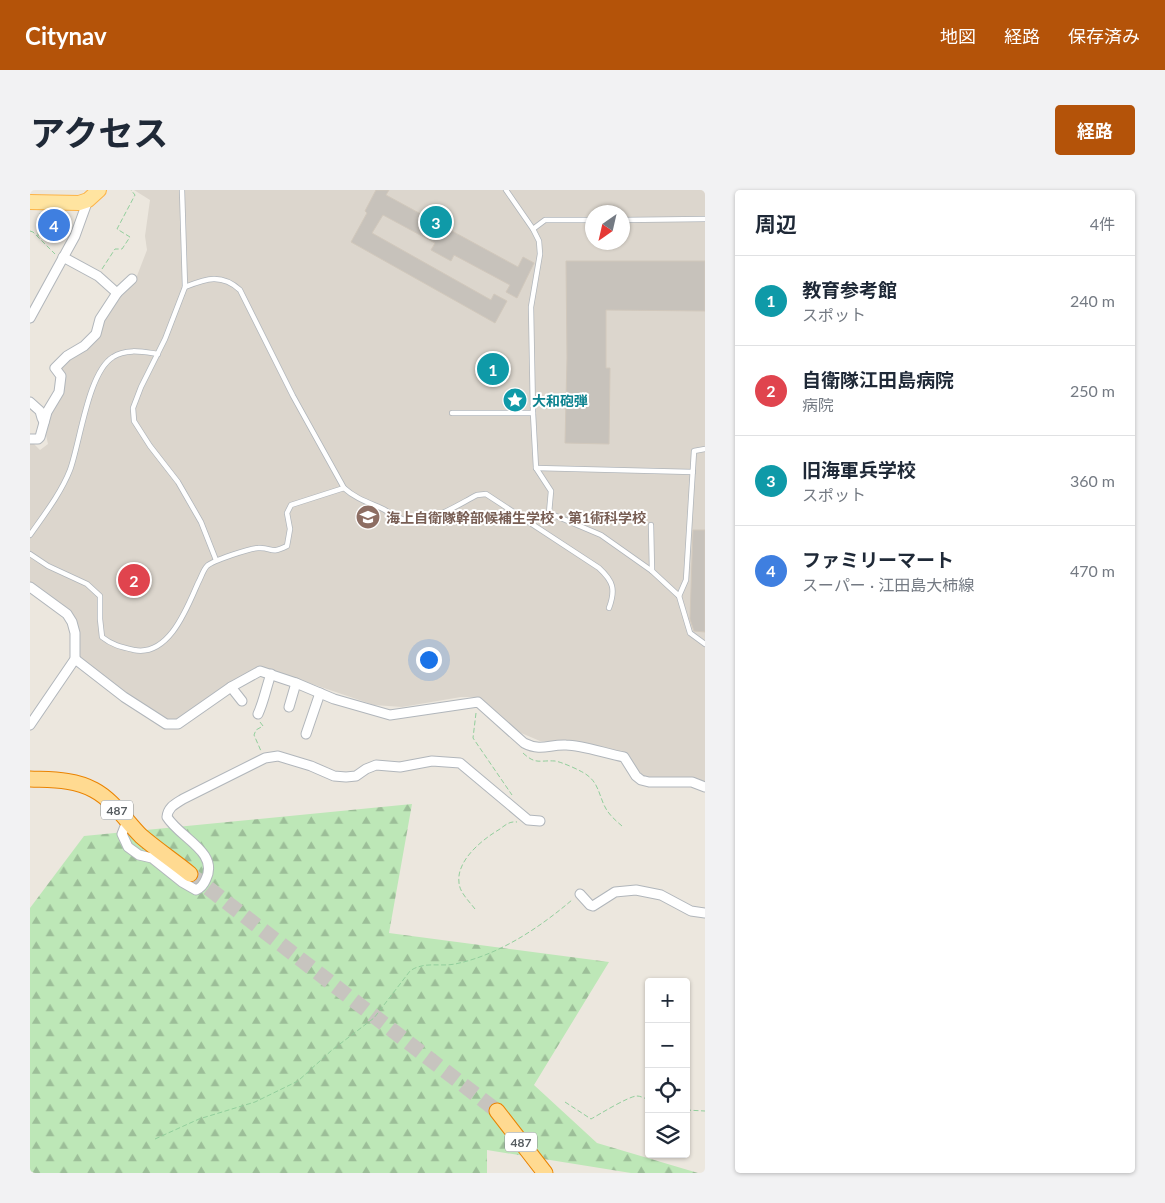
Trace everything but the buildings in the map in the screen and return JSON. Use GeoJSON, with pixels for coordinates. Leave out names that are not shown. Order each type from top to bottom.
{"type":"FeatureCollection","features":[{"type":"Feature","properties":{"kind":"highway","name":"487"},"geometry":{"type":"LineString","coordinates":[[30,779],[66,780],[96,790],[108,800],[142,837],[190,874]]}},
{"type":"Feature","properties":{"kind":"highway","name":"487"},"geometry":{"type":"LineString","coordinates":[[497,1111],[545,1173]]}},
{"type":"Feature","properties":{"kind":"main road"},"geometry":{"type":"LineString","coordinates":[[35,202],[79,203],[88,200],[99,190]]}},
{"type":"Feature","properties":{"kind":"street"},"geometry":{"type":"LineString","coordinates":[[30,318],[75,236],[88,200]]}},
{"type":"Feature","properties":{"kind":"street"},"geometry":{"type":"LineString","coordinates":[[63,257],[98,276],[117,293]]}},
{"type":"Feature","properties":{"kind":"street"},"geometry":{"type":"LineString","coordinates":[[30,439],[38,439],[40,437],[47,412],[59,392],[61,376],[55,368],[67,356],[84,346],[96,334],[100,319],[117,293],[132,279]]}},
{"type":"Feature","properties":{"kind":"street"},"geometry":{"type":"LineString","coordinates":[[30,402],[40,410],[44,422]]}},
{"type":"Feature","properties":{"kind":"street"},"geometry":{"type":"LineString","coordinates":[[30,587],[67,614],[72,622],[75,633],[75,659],[30,725]]}},
{"type":"Feature","properties":{"kind":"street"},"geometry":{"type":"LineString","coordinates":[[75,659],[124,697],[166,724],[178,724],[230,687],[260,671],[369,710],[390,715],[478,702],[524,743],[533,748],[565,744],[624,757],[636,776],[641,780],[649,782],[692,782],[705,787]]}},
{"type":"Feature","properties":{"kind":"street"},"geometry":{"type":"LineString","coordinates":[[258,714],[264,702],[264,692],[271,674]]}},
{"type":"Feature","properties":{"kind":"street"},"geometry":{"type":"LineString","coordinates":[[289,707],[296,683]]}},
{"type":"Feature","properties":{"kind":"street"},"geometry":{"type":"LineString","coordinates":[[230,687],[242,701]]}},
{"type":"Feature","properties":{"kind":"street"},"geometry":{"type":"LineString","coordinates":[[306,734],[320,693]]}},
{"type":"Feature","properties":{"kind":"street"},"geometry":{"type":"LineString","coordinates":[[127,821],[122,834],[128,847],[139,856],[152,858],[182,882],[196,890],[206,880],[210,870],[208,860],[202,851],[171,824],[166,817],[167,811],[183,798],[265,758],[278,756],[311,766],[334,776],[346,777],[356,776],[376,765],[400,767],[432,761],[460,763],[528,820],[537,821]]}},
{"type":"Feature","properties":{"kind":"street"},"geometry":{"type":"LineString","coordinates":[[580,894],[590,906],[594,906],[615,892],[636,890],[661,895],[691,911],[705,913]]}},
{"type":"Feature","properties":{"kind":"lane"},"geometry":{"type":"LineString","coordinates":[[182,190],[186,287],[165,339],[141,387],[133,408],[134,421],[150,446],[178,482],[201,522],[216,560]]}},
{"type":"Feature","properties":{"kind":"lane"},"geometry":{"type":"LineString","coordinates":[[508,191],[533,229],[538,241],[540,254],[531,307],[533,413],[536,468],[551,490],[549,513],[601,535],[652,572],[679,596],[690,632],[705,644]]}},
{"type":"Feature","properties":{"kind":"lane"},"geometry":{"type":"LineString","coordinates":[[533,229],[545,220],[585,220]]}},
{"type":"Feature","properties":{"kind":"lane"},"geometry":{"type":"LineString","coordinates":[[630,220],[705,220]]}},
{"type":"Feature","properties":{"kind":"lane"},"geometry":{"type":"LineString","coordinates":[[186,287],[206,279],[223,280],[235,285],[240,290],[293,396],[344,488],[353,496],[402,519],[413,521],[425,520],[477,495],[486,494],[599,568],[609,577],[613,588],[609,608]]}},
{"type":"Feature","properties":{"kind":"lane"},"geometry":{"type":"LineString","coordinates":[[30,535],[51,504],[70,470],[89,397],[103,367],[113,357],[125,352],[158,354]]}},
{"type":"Feature","properties":{"kind":"lane"},"geometry":{"type":"LineString","coordinates":[[452,413],[533,413]]}},
{"type":"Feature","properties":{"kind":"lane"},"geometry":{"type":"LineString","coordinates":[[679,596],[686,580],[694,451],[705,449]]}},
{"type":"Feature","properties":{"kind":"lane"},"geometry":{"type":"LineString","coordinates":[[536,468],[693,472]]}},
{"type":"Feature","properties":{"kind":"lane"},"geometry":{"type":"LineString","coordinates":[[30,554],[48,566],[87,584],[100,596],[102,637],[112,645],[140,651],[159,645],[171,633],[182,618],[206,566],[216,560],[257,548],[276,551],[287,546],[290,529],[287,513],[290,505],[344,488]]}},
{"type":"Feature","properties":{"kind":"lane"},"geometry":{"type":"LineString","coordinates":[[651,525],[652,572]]}},
{"type":"Feature","properties":{"kind":"path"},"geometry":{"type":"LineString","coordinates":[[98,276],[115,250],[122,249],[130,238],[117,229],[135,195],[131,190]]}},
{"type":"Feature","properties":{"kind":"path"},"geometry":{"type":"LineString","coordinates":[[35,202],[38,237]]}},
{"type":"Feature","properties":{"kind":"path"},"geometry":{"type":"LineString","coordinates":[[30,231],[52,252],[63,257]]}},
{"type":"Feature","properties":{"kind":"path"},"geometry":{"type":"LineString","coordinates":[[478,702],[473,738],[512,794]]}},
{"type":"Feature","properties":{"kind":"path"},"geometry":{"type":"LineString","coordinates":[[258,714],[257,720],[263,726],[256,730],[254,735],[265,758]]}},
{"type":"Feature","properties":{"kind":"path"},"geometry":{"type":"LineString","coordinates":[[522,752],[532,760],[538,762],[559,762],[589,776],[597,786],[611,816],[622,826]]}},
{"type":"Feature","properties":{"kind":"path"},"geometry":{"type":"LineString","coordinates":[[475,909],[459,885],[459,878],[469,856],[486,838],[512,821],[531,824],[537,821]]}},
{"type":"Feature","properties":{"kind":"path"},"geometry":{"type":"LineString","coordinates":[[155,1139],[199,1119],[255,1102],[298,1081],[332,1050],[374,1018],[410,971],[418,965],[454,964],[495,952],[554,915],[580,894]]}},
{"type":"Feature","properties":{"kind":"path"},"geometry":{"type":"LineString","coordinates":[[564,1102],[591,1119],[608,1108],[617,1106],[626,1099],[638,1096],[645,1099]]}},
{"type":"Feature","properties":{"kind":"path"},"geometry":{"type":"LineString","coordinates":[[690,1110],[705,1111]]}},
{"type":"Feature","properties":{"kind":"shaded area","name":"海上自衛隊幹部候補生学校・第1術科学校"},"geometry":{"type":"Polygon","coordinates":[[[134,190],[705,190],[705,783],[693,779],[665,777],[649,779],[639,774],[624,753],[565,742],[540,741],[514,730],[479,697],[461,697],[402,707],[374,705],[262,667],[217,691],[182,719],[170,721],[124,694],[79,659],[77,628],[30,583],[30,444],[34,444],[40,450],[48,444],[46,435],[49,417],[62,392],[59,369],[65,360],[84,350],[117,299],[135,281],[147,250],[145,236],[150,200],[134,190]]]}},
{"type":"Feature","properties":{"kind":"green space"},"geometry":{"type":"Polygon","coordinates":[[[412,804],[389,933],[609,962],[534,1085],[597,1143],[698,1173],[631,1173],[487,1150],[487,1173],[30,1173],[30,908],[84,836],[412,804]]]}},
{"type":"Feature","properties":{"kind":"tunnel"},"geometry":{"type":"LineString","coordinates":[[190,874],[497,1111]]}},
{"type":"Feature","properties":{"kind":"place","name":"旧海軍兵学校"},"geometry":{"type":"Point","coordinates":[436,222]}},
{"type":"Feature","properties":{"kind":"place","name":"ファミリーマート"},"geometry":{"type":"Point","coordinates":[54,225]}},
{"type":"Feature","properties":{"kind":"place","name":"教育参考館"},"geometry":{"type":"Point","coordinates":[493,369]}},
{"type":"Feature","properties":{"kind":"place","name":"大和砲弾"},"geometry":{"type":"Point","coordinates":[515,400]}},
{"type":"Feature","properties":{"kind":"place","name":"海上自衛隊幹部候補生学校・第1術科学校"},"geometry":{"type":"Point","coordinates":[368,517]}},
{"type":"Feature","properties":{"kind":"place","name":"自衛隊江田島病院"},"geometry":{"type":"Point","coordinates":[134,580]}}]}
